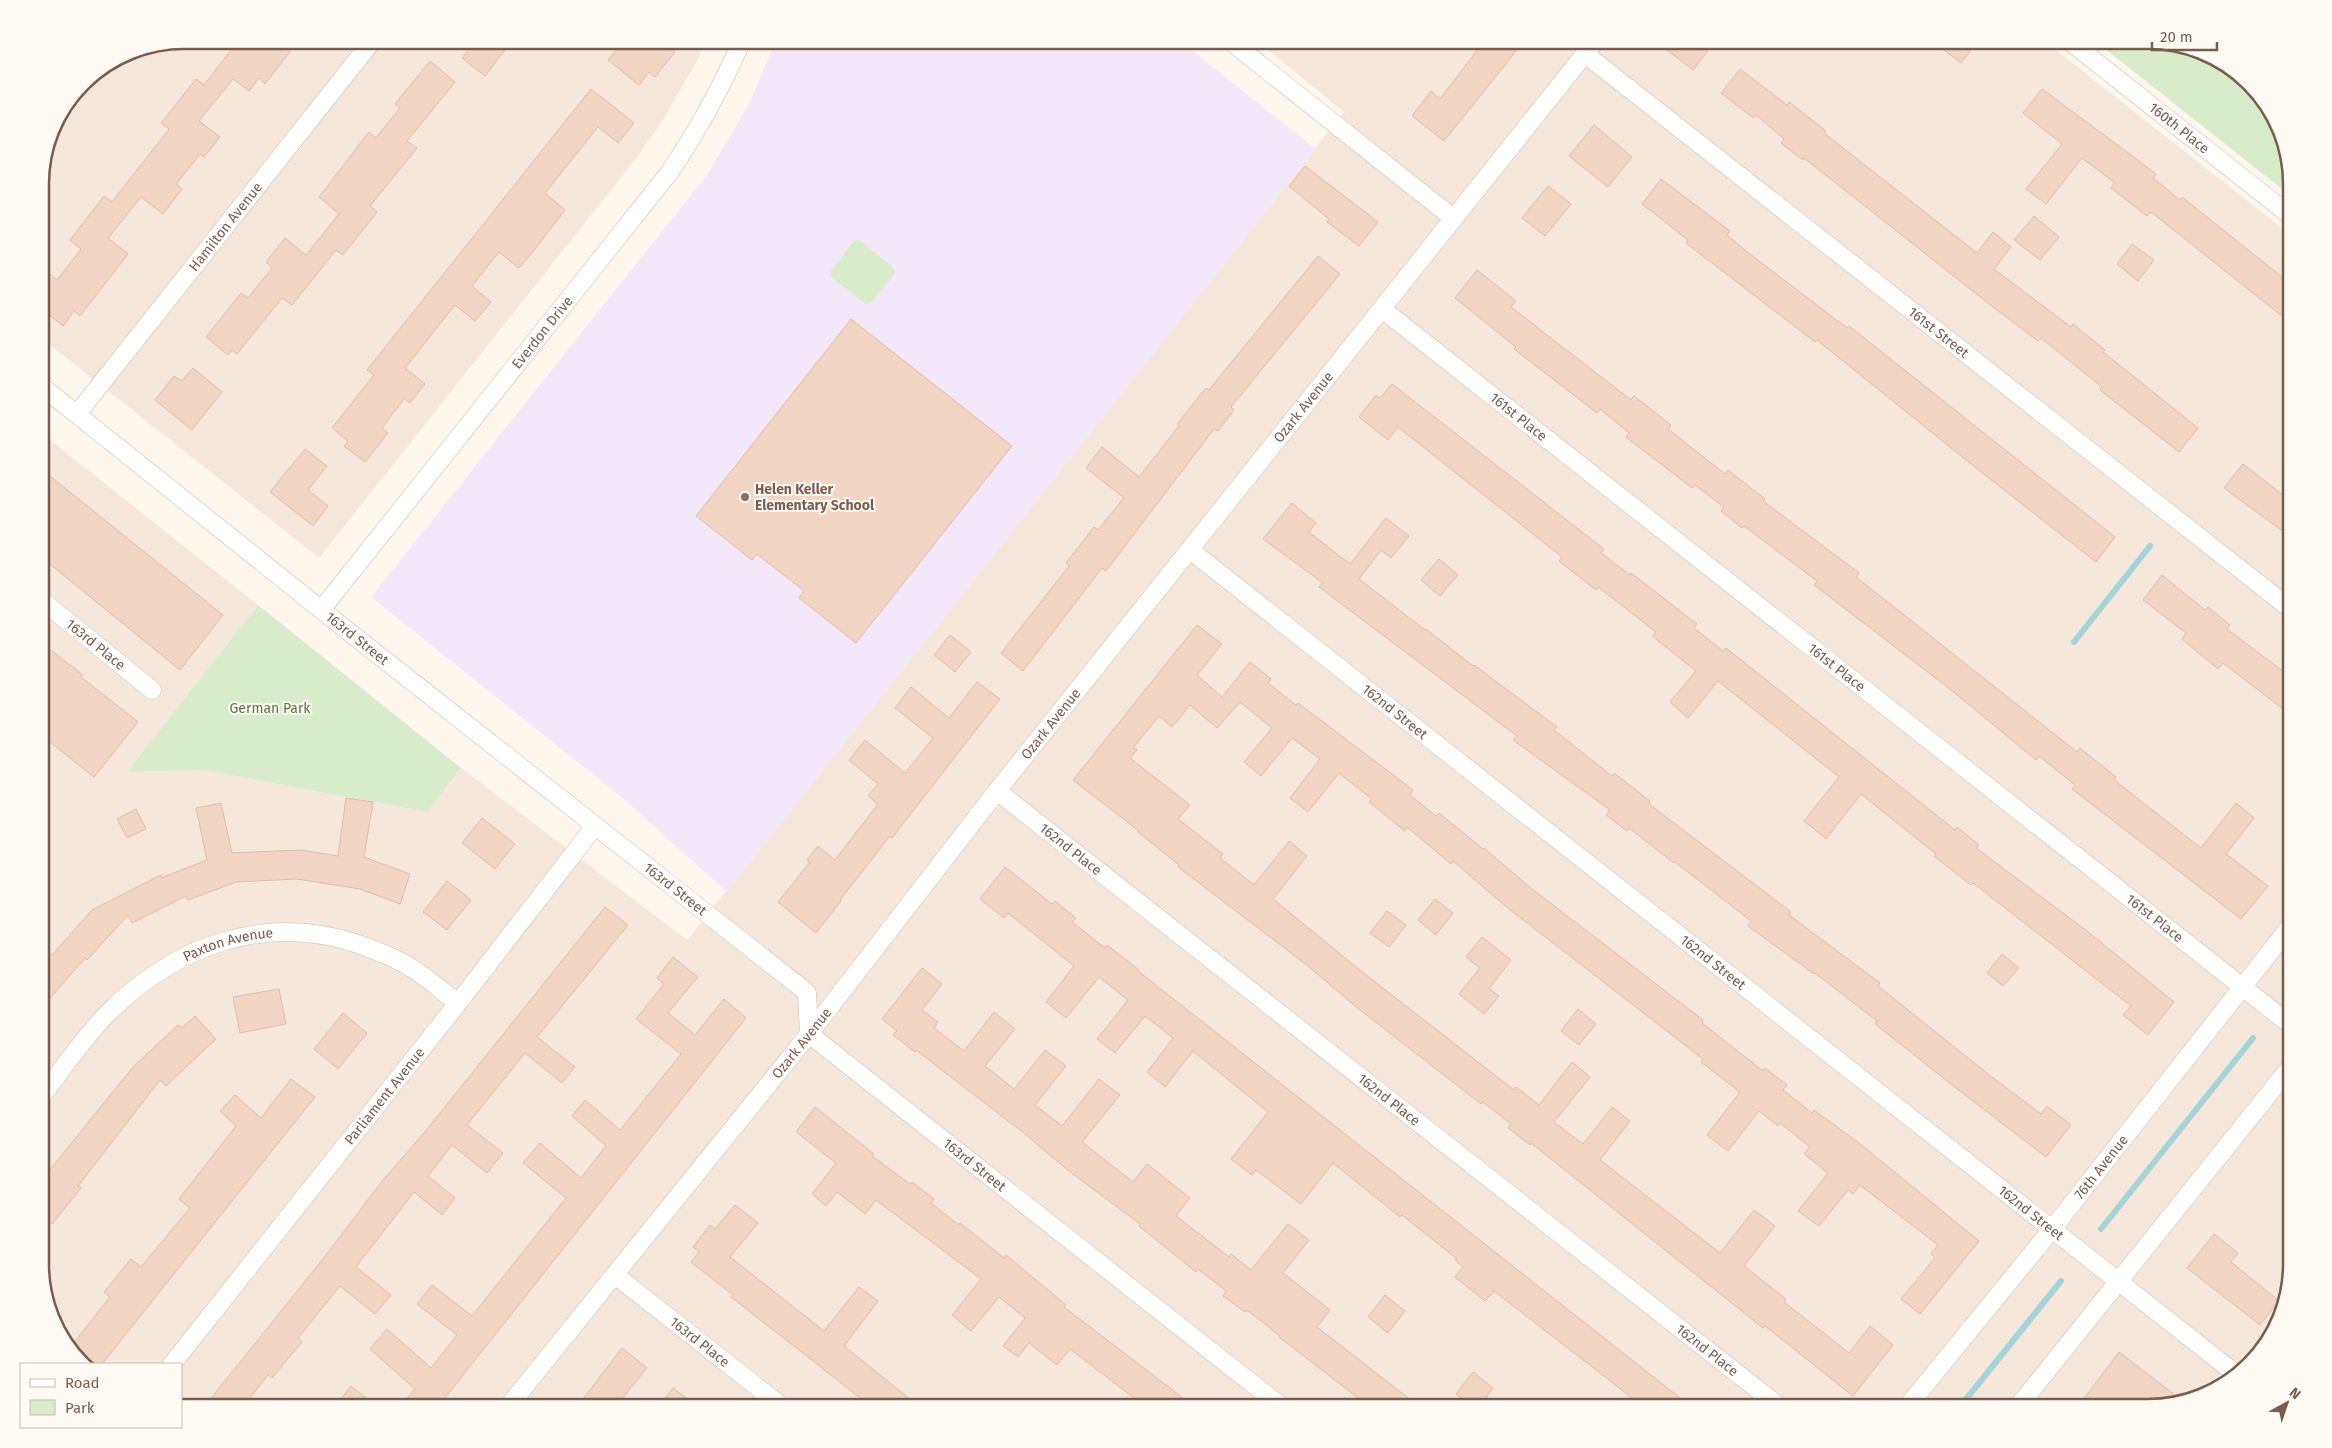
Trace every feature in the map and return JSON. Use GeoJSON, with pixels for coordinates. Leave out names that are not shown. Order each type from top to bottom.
{"type":"FeatureCollection","features":[{"type":"Feature","properties":{"kind":"street","name":"Hamilton Avenue"},"geometry":{"type":"LineString","coordinates":[[77,414],[366,49]]}},
{"type":"Feature","properties":{"kind":"street","name":"Everdon Drive"},"geometry":{"type":"LineString","coordinates":[[321,610],[669,172],[699,130],[726,78],[738,49]]}},
{"type":"Feature","properties":{"kind":"street"},"geometry":{"type":"LineString","coordinates":[[1240,49],[1453,218]]}},
{"type":"Feature","properties":{"kind":"street","name":"Ozark Avenue"},"geometry":{"type":"LineString","coordinates":[[514,1399],[809,1034],[997,791],[1589,49]]}},
{"type":"Feature","properties":{"kind":"street","name":"160th Place"},"geometry":{"type":"LineString","coordinates":[[2079,49],[2283,210]]}},
{"type":"Feature","properties":{"kind":"street","name":"161st Street"},"geometry":{"type":"LineString","coordinates":[[1585,54],[2283,603]]}},
{"type":"Feature","properties":{"kind":"street","name":"161st Place"},"geometry":{"type":"LineString","coordinates":[[1382,309],[2283,1019]]}},
{"type":"Feature","properties":{"kind":"street","name":"163rd Street"},"geometry":{"type":"LineString","coordinates":[[49,392],[321,610],[808,993],[809,1034],[1272,1399]]}},
{"type":"Feature","properties":{"kind":"street","name":"162nd Street"},"geometry":{"type":"LineString","coordinates":[[1190,550],[2231,1370]]}},
{"type":"Feature","properties":{"kind":"street","name":"163rd Place"},"geometry":{"type":"LineString","coordinates":[[49,607],[152,690]]}},
{"type":"Feature","properties":{"kind":"street","name":"162nd Place"},"geometry":{"type":"LineString","coordinates":[[997,791],[1770,1399]]}},
{"type":"Feature","properties":{"kind":"street","name":"Parliament Avenue"},"geometry":{"type":"LineString","coordinates":[[173,1363],[458,1003],[595,826]]}},
{"type":"Feature","properties":{"kind":"street","name":"Paxton Avenue"},"geometry":{"type":"LineString","coordinates":[[49,1087],[108,1013],[138,986],[174,961],[220,942],[247,935],[297,931],[350,942],[380,952],[412,968],[458,1003]]}},
{"type":"Feature","properties":{"kind":"street","name":"76th Avenue"},"geometry":{"type":"LineString","coordinates":[[1913,1399],[2052,1228],[2283,936]]}},
{"type":"Feature","properties":{"kind":"street"},"geometry":{"type":"LineString","coordinates":[[2024,1399],[2283,1076]]}},
{"type":"Feature","properties":{"kind":"street","name":"163rd Place"},"geometry":{"type":"LineString","coordinates":[[615,1275],[773,1399]]}},
{"type":"Feature","properties":{"kind":"shaded area"},"geometry":{"type":"Polygon","coordinates":[[[175,49],[702,49],[698,59],[663,120],[638,156],[319,558],[49,344],[50,166],[59,132],[67,116],[82,95],[95,82],[124,63],[157,51],[175,49]]]}},
{"type":"Feature","properties":{"kind":"shaded area","name":"Helen Keller Elementary School"},"geometry":{"type":"Polygon","coordinates":[[[772,49],[1190,49],[1316,149],[727,892],[619,795],[371,597],[707,175],[748,106],[772,49]]]}},
{"type":"Feature","properties":{"kind":"shaded area"},"geometry":{"type":"Polygon","coordinates":[[[1267,49],[2054,49],[2283,229],[2283,1264],[2279,1299],[2273,1316],[2265,1332],[2244,1360],[2216,1381],[2200,1389],[2183,1395],[2148,1399],[184,1399],[182,1399],[182,1363],[92,1363],[82,1353],[63,1324],[56,1308],[51,1291],[49,1273],[49,439],[258,605],[128,772],[203,770],[427,812],[461,768],[687,940],[1344,112],[1267,49]]]}},
{"type":"Feature","properties":{"kind":"green space"},"geometry":{"type":"Polygon","coordinates":[[[2105,49],[2148,49],[2183,53],[2216,67],[2244,88],[2265,116],[2273,132],[2282,166],[2283,190],[2105,49]]]}},
{"type":"Feature","properties":{"kind":"green space"},"geometry":{"type":"Polygon","coordinates":[[[859,240],[894,268],[895,273],[871,303],[866,304],[831,277],[831,271],[854,241],[859,240]]]}},
{"type":"Feature","properties":{"kind":"green space","name":"German Park"},"geometry":{"type":"Polygon","coordinates":[[[258,605],[461,768],[427,812],[203,770],[127,772],[258,605]]]}},
{"type":"Feature","properties":{"kind":"building"},"geometry":{"type":"Polygon","coordinates":[[[232,49],[292,49],[265,84],[259,78],[249,91],[233,79],[199,121],[220,137],[204,157],[200,154],[176,184],[182,189],[163,214],[141,197],[108,238],[128,254],[80,316],[74,311],[63,326],[49,314],[49,273],[57,280],[81,249],[70,240],[104,196],[112,202],[169,129],[161,123],[196,79],[204,85],[232,49]]]}},
{"type":"Feature","properties":{"kind":"building"},"geometry":{"type":"Polygon","coordinates":[[[470,49],[506,49],[485,76],[462,58],[470,49]]]}},
{"type":"Feature","properties":{"kind":"building"},"geometry":{"type":"Polygon","coordinates":[[[617,49],[671,49],[675,52],[655,77],[649,72],[639,85],[608,60],[617,49]]]}},
{"type":"Feature","properties":{"kind":"building"},"geometry":{"type":"Polygon","coordinates":[[[1478,49],[1518,49],[1444,141],[1412,116],[1431,91],[1440,99],[1478,49]]]}},
{"type":"Feature","properties":{"kind":"building"},"geometry":{"type":"Polygon","coordinates":[[[1666,49],[1709,49],[1693,70],[1666,49]]]}},
{"type":"Feature","properties":{"kind":"building"},"geometry":{"type":"Polygon","coordinates":[[[1943,49],[1972,49],[1961,63],[1943,49]]]}},
{"type":"Feature","properties":{"kind":"building"},"geometry":{"type":"Polygon","coordinates":[[[430,61],[455,82],[407,141],[417,148],[370,206],[377,212],[343,255],[336,250],[292,305],[282,298],[237,354],[232,350],[228,355],[206,337],[241,293],[248,298],[272,268],[266,262],[285,238],[306,255],[339,214],[319,197],[369,132],[376,138],[400,108],[395,104],[430,61]]]}},
{"type":"Feature","properties":{"kind":"building"},"geometry":{"type":"Polygon","coordinates":[[[1740,69],[1787,105],[1789,102],[1826,131],[1824,133],[1977,253],[1993,232],[2011,247],[1994,269],[2071,327],[2073,324],[2105,350],[2103,352],[2198,428],[2179,452],[2100,390],[2102,387],[2041,338],[2038,341],[1993,307],[1804,158],[1803,160],[1781,143],[1784,139],[1756,115],[1753,118],[1721,93],[1740,69]]]}},
{"type":"Feature","properties":{"kind":"building"},"geometry":{"type":"Polygon","coordinates":[[[591,89],[634,123],[618,143],[598,127],[545,193],[565,210],[535,249],[519,268],[499,252],[472,286],[491,302],[475,321],[455,305],[405,368],[425,384],[410,403],[404,399],[382,428],[388,433],[365,462],[344,446],[348,441],[332,428],[374,375],[367,370],[591,89]]]}},
{"type":"Feature","properties":{"kind":"building"},"geometry":{"type":"Polygon","coordinates":[[[2042,89],[2156,174],[2153,178],[2180,200],[2182,197],[2283,278],[2283,317],[2151,212],[2147,216],[2111,188],[2115,183],[2082,158],[2046,204],[2026,189],[2062,144],[2023,113],[2042,89]]]}},
{"type":"Feature","properties":{"kind":"building"},"geometry":{"type":"Polygon","coordinates":[[[1594,125],[1632,157],[1608,187],[1569,156],[1594,125]]]}},
{"type":"Feature","properties":{"kind":"building"},"geometry":{"type":"Polygon","coordinates":[[[1305,166],[1378,222],[1359,246],[1327,222],[1329,219],[1289,186],[1305,166]]]}},
{"type":"Feature","properties":{"kind":"building"},"geometry":{"type":"Polygon","coordinates":[[[1661,179],[1730,231],[1727,235],[1755,258],[1847,328],[1849,326],[2115,537],[2096,562],[1817,340],[1815,342],[1686,243],[1688,240],[1642,204],[1661,179]]]}},
{"type":"Feature","properties":{"kind":"building"},"geometry":{"type":"Polygon","coordinates":[[[1548,186],[1571,204],[1545,236],[1522,218],[1548,186]]]}},
{"type":"Feature","properties":{"kind":"building"},"geometry":{"type":"Polygon","coordinates":[[[2034,216],[2059,237],[2040,260],[2014,240],[2034,216]]]}},
{"type":"Feature","properties":{"kind":"building"},"geometry":{"type":"Polygon","coordinates":[[[2132,244],[2154,260],[2138,281],[2117,264],[2132,244]]]}},
{"type":"Feature","properties":{"kind":"building"},"geometry":{"type":"Polygon","coordinates":[[[1318,256],[1340,274],[1231,407],[1234,410],[1218,431],[1214,429],[1106,571],[1102,568],[1023,671],[1001,653],[1069,566],[1066,563],[1094,527],[1098,530],[1124,498],[1086,468],[1102,447],[1139,477],[1179,426],[1177,424],[1206,388],[1209,390],[1318,256]]]}},
{"type":"Feature","properties":{"kind":"building"},"geometry":{"type":"Polygon","coordinates":[[[1477,270],[1516,301],[1511,307],[1631,400],[1634,396],[1671,425],[1668,429],[1725,474],[1728,470],[1765,499],[1763,501],[1859,573],[1856,577],[2077,752],[2080,748],[2116,777],[2114,780],[2201,848],[2236,803],[2254,818],[2226,854],[2268,886],[2241,919],[2072,789],[2075,785],[2039,756],[2036,760],[1950,689],[1814,585],[1817,581],[1721,511],[1724,507],[1695,485],[1692,488],[1626,437],[1629,433],[1600,409],[1597,413],[1514,349],[1516,347],[1455,298],[1477,270]]]}},
{"type":"Feature","properties":{"kind":"building"},"geometry":{"type":"Polygon","coordinates":[[[851,319],[1012,446],[856,643],[799,598],[804,591],[757,554],[752,560],[696,516],[851,319]]]}},
{"type":"Feature","properties":{"kind":"building"},"geometry":{"type":"Polygon","coordinates":[[[193,368],[222,392],[192,430],[155,400],[174,376],[182,381],[193,368]]]}},
{"type":"Feature","properties":{"kind":"building"},"geometry":{"type":"Polygon","coordinates":[[[1392,384],[1604,549],[1601,553],[1630,575],[1631,573],[1697,624],[1694,628],[1723,651],[1726,648],[1955,830],[1957,827],[1979,845],[1976,848],[2087,931],[2174,1002],[2148,1035],[2123,1015],[2131,1006],[1973,883],[1971,885],[1934,856],[1936,854],[1861,794],[1826,839],[1804,821],[1839,777],[1718,681],[1688,718],[1670,702],[1696,671],[1652,636],[1656,632],[1598,587],[1596,590],[1559,561],[1562,557],[1398,427],[1388,440],[1359,417],[1376,395],[1380,398],[1392,384]]]}},
{"type":"Feature","properties":{"kind":"building"},"geometry":{"type":"Polygon","coordinates":[[[305,449],[327,466],[308,490],[328,506],[313,526],[270,492],[305,449]]]}},
{"type":"Feature","properties":{"kind":"building"},"geometry":{"type":"Polygon","coordinates":[[[2243,464],[2283,495],[2283,531],[2224,488],[2243,464]]]}},
{"type":"Feature","properties":{"kind":"building"},"geometry":{"type":"Polygon","coordinates":[[[49,475],[223,615],[180,670],[49,563],[49,475]]]}},
{"type":"Feature","properties":{"kind":"building"},"geometry":{"type":"Polygon","coordinates":[[[1292,503],[1316,523],[1309,532],[1350,564],[1386,518],[1409,536],[1391,558],[1381,550],[1359,579],[1557,727],[1554,730],[1612,776],[1614,773],[1650,801],[1649,804],[1791,912],[1789,915],[1880,983],[1878,986],[1988,1074],[2041,1114],[2047,1106],[2071,1125],[2046,1157],[1875,1024],[1877,1021],[1815,973],[1748,926],[1751,921],[1629,828],[1627,831],[1606,815],[1610,810],[1513,740],[1517,736],[1319,587],[1323,583],[1263,539],[1292,503]]]}},
{"type":"Feature","properties":{"kind":"building"},"geometry":{"type":"Polygon","coordinates":[[[1439,559],[1458,575],[1440,596],[1421,580],[1439,559]]]}},
{"type":"Feature","properties":{"kind":"building"},"geometry":{"type":"Polygon","coordinates":[[[2162,575],[2205,610],[2208,607],[2230,625],[2227,629],[2283,671],[2283,709],[2223,663],[2218,669],[2182,639],[2186,633],[2143,600],[2162,575]]]}},
{"type":"Feature","properties":{"kind":"building"},"geometry":{"type":"Polygon","coordinates":[[[1197,625],[1222,644],[1197,675],[1222,697],[1250,662],[1271,679],[1268,683],[1296,705],[1298,703],[1413,790],[1410,795],[1436,816],[1439,813],[1532,889],[1703,1020],[1702,1023],[1763,1071],[1765,1068],[1787,1085],[1783,1090],[1812,1113],[1814,1110],[1859,1143],[1979,1241],[1920,1314],[1901,1299],[1935,1258],[1931,1254],[1938,1245],[1860,1185],[1853,1194],[1848,1190],[1819,1226],[1798,1211],[1828,1173],[1804,1154],[1810,1147],[1780,1123],[1778,1126],[1759,1111],[1728,1151],[1707,1135],[1740,1092],[1701,1062],[1703,1059],[1509,909],[1453,861],[1451,864],[1407,827],[1405,831],[1369,802],[1372,799],[1339,773],[1308,812],[1290,798],[1320,759],[1292,738],[1261,776],[1244,762],[1272,728],[1240,702],[1217,728],[1190,705],[1172,727],[1159,716],[1133,748],[1137,750],[1130,758],[1190,805],[1178,819],[1223,854],[1220,858],[1254,885],[1289,841],[1307,856],[1273,899],[1361,971],[1514,1090],[1516,1087],[1539,1105],[1572,1062],[1590,1077],[1554,1122],[1583,1144],[1612,1107],[1630,1121],[1600,1160],[1720,1253],[1754,1210],[1775,1226],[1744,1266],[1786,1299],[1784,1302],[1849,1353],[1870,1326],[1893,1345],[1853,1396],[1765,1326],[1763,1328],[1531,1143],[1530,1145],[1508,1128],[1511,1124],[1483,1102],[1481,1104],[1355,1006],[1308,966],[1178,867],[1179,865],[1139,831],[1073,780],[1197,625]]]}},
{"type":"Feature","properties":{"kind":"building"},"geometry":{"type":"Polygon","coordinates":[[[950,635],[971,652],[955,672],[934,655],[950,635]]]}},
{"type":"Feature","properties":{"kind":"building"},"geometry":{"type":"Polygon","coordinates":[[[49,649],[138,722],[94,777],[49,741],[49,649]]]}},
{"type":"Feature","properties":{"kind":"building"},"geometry":{"type":"Polygon","coordinates":[[[977,682],[1000,699],[892,838],[890,836],[816,933],[778,902],[810,862],[807,860],[818,846],[835,860],[878,804],[868,796],[878,784],[849,760],[865,740],[905,773],[933,738],[895,708],[911,687],[949,718],[977,682]]]}},
{"type":"Feature","properties":{"kind":"building"},"geometry":{"type":"Polygon","coordinates":[[[346,798],[373,802],[364,857],[410,874],[400,904],[360,889],[297,879],[236,882],[188,900],[186,896],[132,923],[128,915],[87,960],[85,958],[49,1000],[49,954],[52,955],[92,910],[161,875],[161,878],[207,860],[196,808],[221,803],[232,853],[301,850],[338,856],[346,798]]]}},
{"type":"Feature","properties":{"kind":"building"},"geometry":{"type":"Polygon","coordinates":[[[136,809],[146,829],[127,838],[117,819],[136,809]]]}},
{"type":"Feature","properties":{"kind":"building"},"geometry":{"type":"Polygon","coordinates":[[[482,818],[515,844],[495,869],[462,843],[482,818]]]}},
{"type":"Feature","properties":{"kind":"building"},"geometry":{"type":"Polygon","coordinates":[[[1005,867],[1052,904],[1055,901],[1076,918],[1072,922],[1105,948],[1107,945],[1139,970],[1682,1399],[1633,1399],[1494,1291],[1485,1301],[1455,1277],[1463,1267],[1455,1260],[1457,1259],[1402,1215],[1400,1217],[1333,1163],[1301,1204],[1256,1170],[1252,1175],[1231,1159],[1268,1112],[1193,1051],[1165,1087],[1147,1072],[1173,1038],[1145,1016],[1115,1053],[1097,1039],[1128,1000],[1099,977],[1066,1018],[1046,1002],[1074,966],[1008,913],[1004,918],[980,899],[1005,867]]]}},
{"type":"Feature","properties":{"kind":"building"},"geometry":{"type":"Polygon","coordinates":[[[447,881],[471,900],[447,930],[423,912],[447,881]]]}},
{"type":"Feature","properties":{"kind":"building"},"geometry":{"type":"Polygon","coordinates":[[[1435,899],[1453,913],[1436,935],[1418,920],[1435,899]]]}},
{"type":"Feature","properties":{"kind":"building"},"geometry":{"type":"Polygon","coordinates":[[[605,907],[628,925],[537,1037],[575,1067],[562,1083],[525,1053],[467,1125],[503,1153],[487,1173],[452,1145],[428,1176],[455,1198],[442,1215],[414,1192],[356,1267],[391,1295],[375,1314],[340,1286],[298,1338],[302,1342],[272,1378],[268,1375],[249,1399],[210,1399],[323,1259],[383,1180],[424,1133],[605,907]]]}},
{"type":"Feature","properties":{"kind":"building"},"geometry":{"type":"Polygon","coordinates":[[[1387,911],[1406,925],[1389,947],[1370,933],[1387,911]]]}},
{"type":"Feature","properties":{"kind":"building"},"geometry":{"type":"Polygon","coordinates":[[[1482,937],[1511,960],[1489,989],[1499,996],[1484,1014],[1459,994],[1480,968],[1466,957],[1482,937]]]}},
{"type":"Feature","properties":{"kind":"building"},"geometry":{"type":"Polygon","coordinates":[[[2002,954],[2019,968],[2003,986],[1987,973],[2002,954]]]}},
{"type":"Feature","properties":{"kind":"building"},"geometry":{"type":"Polygon","coordinates":[[[673,957],[698,977],[668,1013],[695,1035],[724,999],[746,1018],[444,1399],[407,1399],[415,1389],[370,1349],[387,1329],[431,1368],[457,1335],[417,1304],[432,1285],[472,1316],[566,1198],[523,1163],[540,1143],[581,1178],[606,1146],[572,1116],[585,1100],[620,1130],[681,1054],[636,1019],[664,984],[657,978],[673,957]]]}},
{"type":"Feature","properties":{"kind":"building"},"geometry":{"type":"Polygon","coordinates":[[[922,968],[942,984],[922,1010],[938,1022],[934,1028],[964,1051],[994,1012],[1015,1029],[985,1066],[1014,1089],[1045,1050],[1066,1066],[1035,1105],[1062,1126],[1099,1079],[1120,1095],[1082,1142],[1133,1182],[1147,1164],[1190,1198],[1176,1216],[1229,1257],[1231,1254],[1251,1270],[1288,1224],[1309,1240],[1283,1273],[1330,1310],[1317,1327],[1409,1399],[1359,1399],[1247,1310],[1245,1312],[1223,1296],[1226,1291],[1198,1269],[1196,1272],[1139,1226],[1140,1224],[1070,1172],[1025,1134],[916,1050],[915,1052],[893,1035],[897,1031],[882,1019],[922,968]]]}},
{"type":"Feature","properties":{"kind":"building"},"geometry":{"type":"Polygon","coordinates":[[[279,989],[286,1024],[240,1033],[233,997],[279,989]]]}},
{"type":"Feature","properties":{"kind":"building"},"geometry":{"type":"Polygon","coordinates":[[[1578,1009],[1596,1024],[1579,1045],[1561,1031],[1578,1009]]]}},
{"type":"Feature","properties":{"kind":"building"},"geometry":{"type":"Polygon","coordinates":[[[343,1013],[367,1033],[338,1069],[314,1049],[343,1013]]]}},
{"type":"Feature","properties":{"kind":"building"},"geometry":{"type":"Polygon","coordinates":[[[195,1016],[216,1039],[166,1086],[160,1080],[78,1186],[81,1188],[52,1224],[49,1222],[49,1171],[133,1067],[178,1025],[182,1028],[195,1016]]]}},
{"type":"Feature","properties":{"kind":"building"},"geometry":{"type":"Polygon","coordinates":[[[291,1079],[315,1097],[103,1363],[95,1363],[82,1353],[74,1342],[110,1297],[104,1292],[131,1259],[141,1267],[190,1208],[179,1199],[236,1126],[220,1111],[235,1095],[261,1118],[291,1079]]]}},
{"type":"Feature","properties":{"kind":"building"},"geometry":{"type":"Polygon","coordinates":[[[815,1107],[874,1154],[872,1156],[934,1199],[931,1203],[1004,1258],[1006,1255],[1066,1305],[1064,1307],[1184,1399],[1135,1399],[1070,1349],[1057,1365],[1029,1343],[1018,1357],[1003,1346],[1025,1318],[999,1297],[971,1331],[952,1315],[981,1279],[876,1200],[865,1214],[837,1192],[826,1206],[812,1194],[836,1163],[796,1132],[815,1107]]]}},
{"type":"Feature","properties":{"kind":"building"},"geometry":{"type":"Polygon","coordinates":[[[735,1205],[758,1223],[730,1257],[824,1331],[859,1287],[878,1301],[844,1346],[910,1399],[861,1399],[731,1297],[733,1295],[691,1262],[699,1252],[693,1247],[710,1225],[715,1229],[735,1205]]]}},
{"type":"Feature","properties":{"kind":"building"},"geometry":{"type":"Polygon","coordinates":[[[2214,1234],[2238,1253],[2231,1262],[2278,1301],[2278,1303],[2260,1325],[2187,1268],[2214,1234]]]}},
{"type":"Feature","properties":{"kind":"building"},"geometry":{"type":"Polygon","coordinates":[[[1385,1295],[1405,1311],[1388,1333],[1368,1317],[1385,1295]]]}},
{"type":"Feature","properties":{"kind":"building"},"geometry":{"type":"Polygon","coordinates":[[[622,1348],[647,1368],[622,1399],[617,1397],[615,1399],[583,1399],[622,1348]]]}},
{"type":"Feature","properties":{"kind":"building"},"geometry":{"type":"Polygon","coordinates":[[[2119,1352],[2176,1396],[2148,1399],[2084,1399],[2119,1352]]]}},
{"type":"Feature","properties":{"kind":"building"},"geometry":{"type":"Polygon","coordinates":[[[1473,1372],[1493,1388],[1485,1399],[1462,1399],[1456,1394],[1473,1372]]]}},
{"type":"Feature","properties":{"kind":"building"},"geometry":{"type":"Polygon","coordinates":[[[351,1386],[368,1399],[341,1399],[351,1386]]]}},
{"type":"Feature","properties":{"kind":"building"},"geometry":{"type":"Polygon","coordinates":[[[673,1388],[687,1399],[664,1399],[673,1388]]]}},
{"type":"Feature","properties":{"kind":"waterway"},"geometry":{"type":"LineString","coordinates":[[2074,642],[2150,546]]}},
{"type":"Feature","properties":{"kind":"waterway"},"geometry":{"type":"LineString","coordinates":[[2101,1229],[2253,1038]]}},
{"type":"Feature","properties":{"kind":"waterway"},"geometry":{"type":"LineString","coordinates":[[1966,1399],[2061,1281]]}},
{"type":"Feature","properties":{"kind":"place","name":"Helen Keller Elementary School"},"geometry":{"type":"Point","coordinates":[745,497]}}]}
